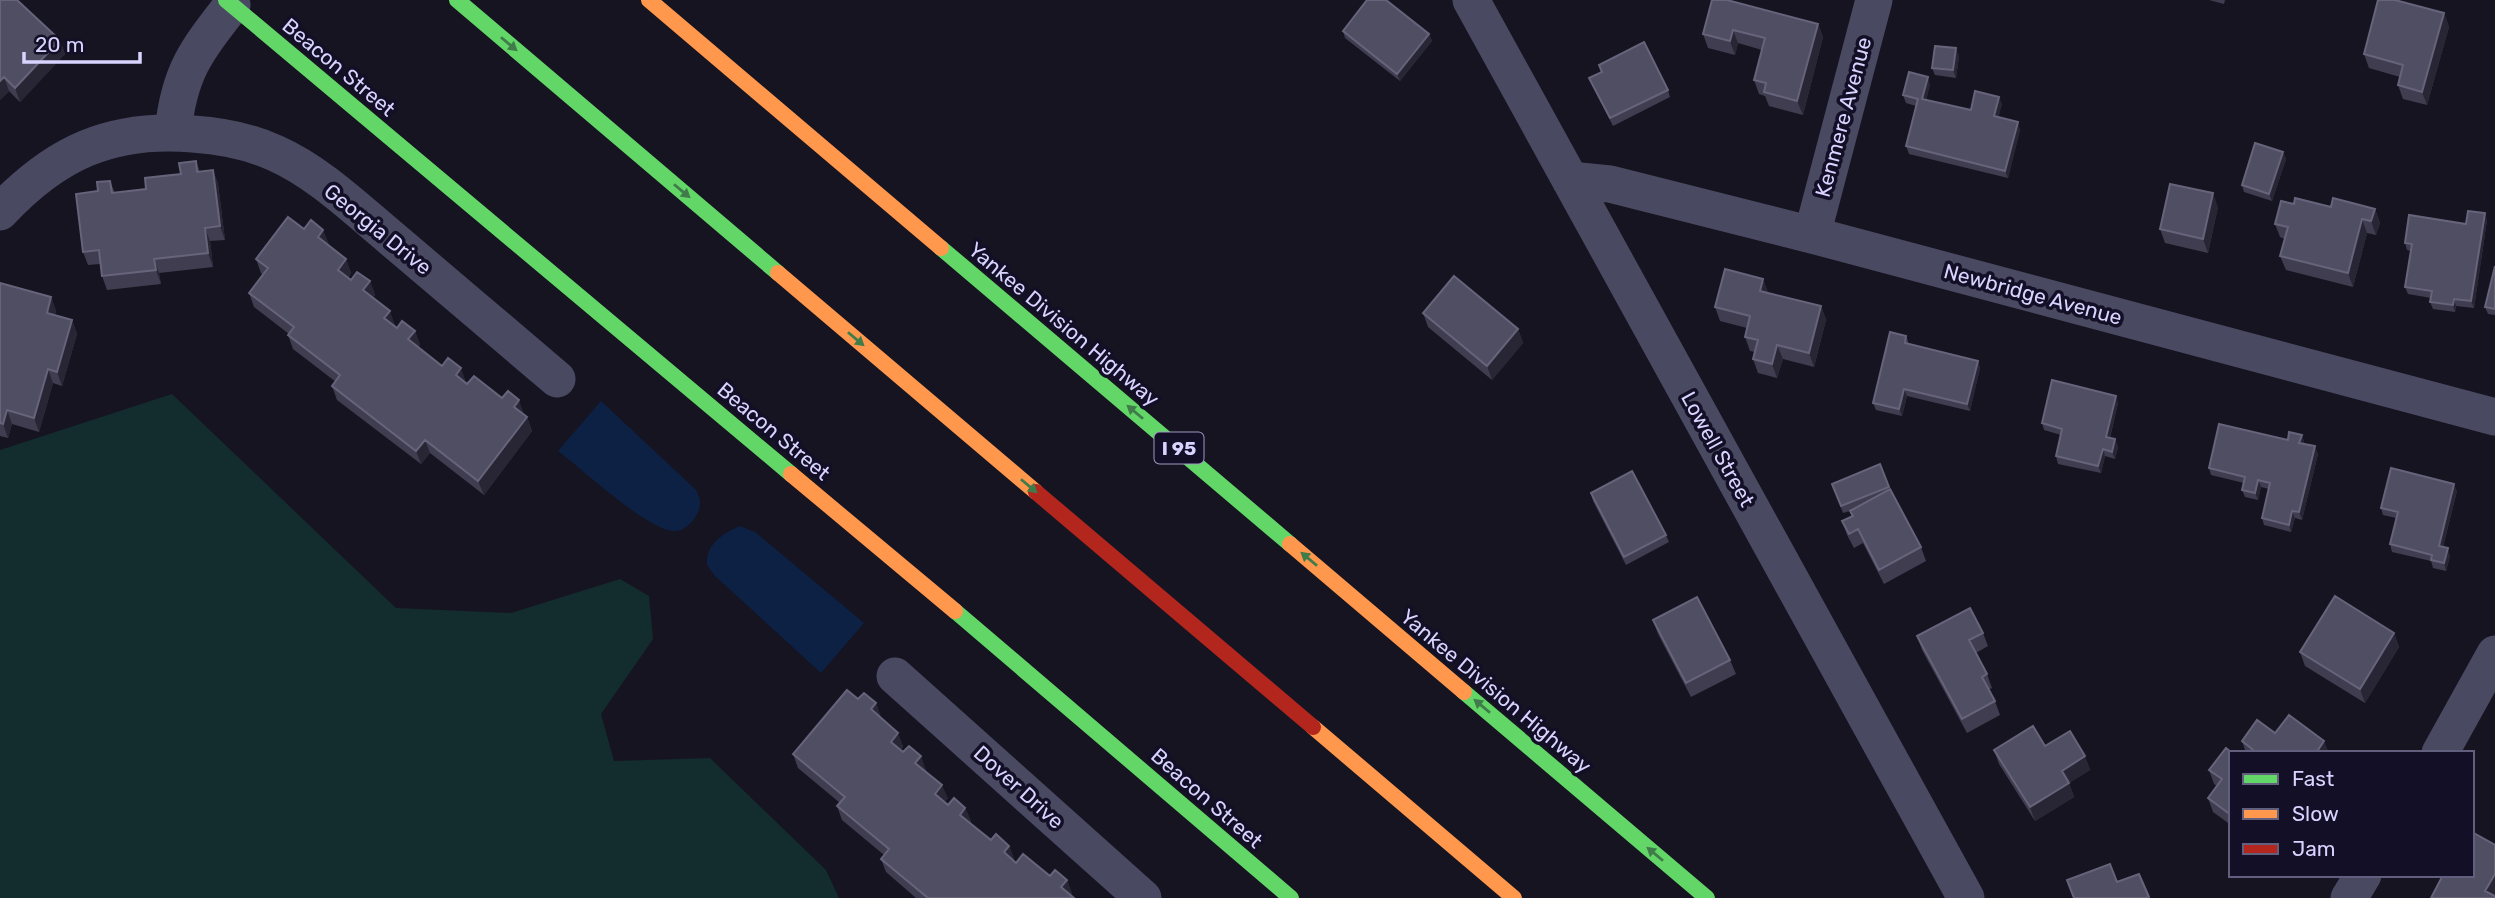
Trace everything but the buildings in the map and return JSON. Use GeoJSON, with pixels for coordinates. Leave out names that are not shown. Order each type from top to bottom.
{"type":"FeatureCollection","features":[{"type":"Feature","properties":{"kind":"main road"},"geometry":{"type":"LineString","coordinates":[[457,0],[1514,898]]}},
{"type":"Feature","properties":{"kind":"main road","name":"Yankee Division Highway"},"geometry":{"type":"LineString","coordinates":[[649,0],[1707,898]]}},
{"type":"Feature","properties":{"kind":"main road","name":"Beacon Street"},"geometry":{"type":"LineString","coordinates":[[229,3],[1057,697],[1291,898]]}},
{"type":"Feature","properties":{"kind":"street","name":"Lowell Street"},"geometry":{"type":"LineString","coordinates":[[1471,0],[1966,898]]}},
{"type":"Feature","properties":{"kind":"street","name":"Kenmere Avenue"},"geometry":{"type":"LineString","coordinates":[[1812,235],[1874,0]]}},
{"type":"Feature","properties":{"kind":"street"},"geometry":{"type":"LineString","coordinates":[[173,132],[179,93],[189,65],[229,3]]}},
{"type":"Feature","properties":{"kind":"street","name":"Georgia Drive"},"geometry":{"type":"LineString","coordinates":[[0,212],[40,174],[89,146],[122,136],[173,132],[238,140],[277,153],[302,168],[372,222],[557,379]]}},
{"type":"Feature","properties":{"kind":"street","name":"Newbridge Avenue"},"geometry":{"type":"LineString","coordinates":[[1570,180],[1610,184],[1812,235],[2495,418]]}},
{"type":"Feature","properties":{"kind":"street"},"geometry":{"type":"LineString","coordinates":[[2441,751],[2495,654]]}},
{"type":"Feature","properties":{"kind":"street","name":"Dover Drive"},"geometry":{"type":"LineString","coordinates":[[895,676],[1143,898]]}},
{"type":"Feature","properties":{"kind":"street"},"geometry":{"type":"LineString","coordinates":[[2349,898],[2362,877]]}},
{"type":"Feature","properties":{"kind":"green space"},"geometry":{"type":"Polygon","coordinates":[[[172,394],[396,608],[511,613],[620,579],[649,596],[653,639],[601,714],[614,761],[710,758],[826,870],[839,898],[0,898],[0,450],[172,394]]]}},
{"type":"Feature","properties":{"kind":"water"},"geometry":{"type":"Polygon","coordinates":[[[601,401],[696,490],[700,506],[696,516],[685,528],[678,531],[663,529],[649,521],[615,498],[558,451],[601,401]]]}},
{"type":"Feature","properties":{"kind":"water"},"geometry":{"type":"Polygon","coordinates":[[[740,526],[755,532],[864,623],[821,673],[715,576],[707,565],[709,551],[716,541],[740,526]]]}},
{"type":"Feature","properties":{"kind":"traffic: fast"},"geometry":{"type":"LineString","coordinates":[[226,0],[791,474]]}},
{"type":"Feature","properties":{"kind":"traffic: fast"},"geometry":{"type":"LineString","coordinates":[[457,0],[778,273]]}},
{"type":"Feature","properties":{"kind":"traffic: fast"},"geometry":{"type":"LineString","coordinates":[[941,248],[1290,544]]}},
{"type":"Feature","properties":{"kind":"traffic: fast"},"geometry":{"type":"LineString","coordinates":[[955,611],[1291,898]]}},
{"type":"Feature","properties":{"kind":"traffic: fast"},"geometry":{"type":"LineString","coordinates":[[1464,692],[1707,898]]}},
{"type":"Feature","properties":{"kind":"traffic: slow"},"geometry":{"type":"LineString","coordinates":[[649,0],[941,248]]}},
{"type":"Feature","properties":{"kind":"traffic: slow"},"geometry":{"type":"LineString","coordinates":[[778,273],[1036,492]]}},
{"type":"Feature","properties":{"kind":"traffic: slow"},"geometry":{"type":"LineString","coordinates":[[791,474],[955,611]]}},
{"type":"Feature","properties":{"kind":"traffic: slow"},"geometry":{"type":"LineString","coordinates":[[1290,544],[1464,692]]}},
{"type":"Feature","properties":{"kind":"traffic: slow"},"geometry":{"type":"LineString","coordinates":[[1313,727],[1514,898]]}},
{"type":"Feature","properties":{"kind":"traffic: jam"},"geometry":{"type":"LineString","coordinates":[[1036,492],[1313,727]]}}]}
